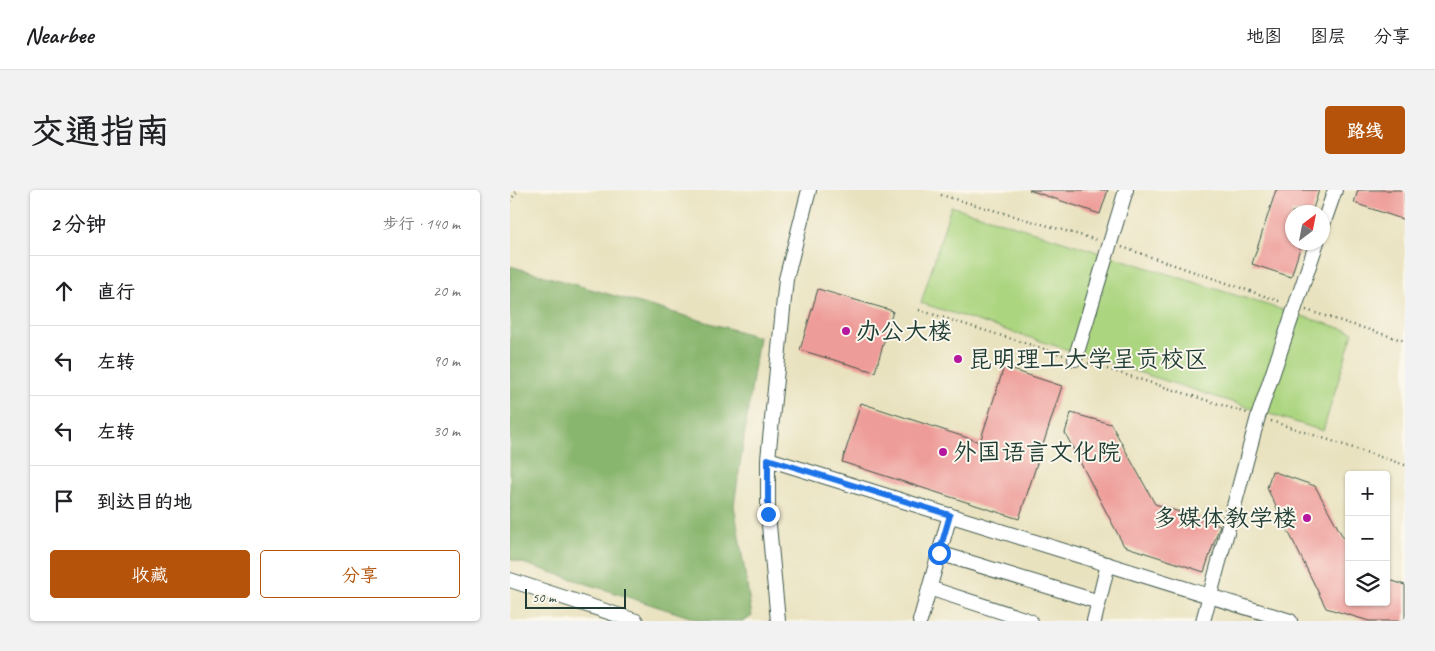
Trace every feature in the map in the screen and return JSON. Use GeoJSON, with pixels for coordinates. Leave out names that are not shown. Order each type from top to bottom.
{"type":"FeatureCollection","features":[{"type":"Feature","properties":{"kind":"street"},"geometry":{"type":"LineString","coordinates":[[778,621],[768,514],[768,459],[786,279],[809,190]]}},
{"type":"Feature","properties":{"kind":"street"},"geometry":{"type":"LineString","coordinates":[[1075,359],[1126,190]]}},
{"type":"Feature","properties":{"kind":"street"},"geometry":{"type":"LineString","coordinates":[[1330,205],[1335,190]]}},
{"type":"Feature","properties":{"kind":"street"},"geometry":{"type":"LineString","coordinates":[[1203,621],[1258,417],[1314,250]]}},
{"type":"Feature","properties":{"kind":"street"},"geometry":{"type":"LineString","coordinates":[[768,459],[1209,595],[1253,616],[1290,621]]}},
{"type":"Feature","properties":{"kind":"street"},"geometry":{"type":"LineString","coordinates":[[920,621],[950,515]]}},
{"type":"Feature","properties":{"kind":"street"},"geometry":{"type":"LineString","coordinates":[[939,553],[1099,602]]}},
{"type":"Feature","properties":{"kind":"street"},"geometry":{"type":"LineString","coordinates":[[1094,621],[1108,564]]}},
{"type":"Feature","properties":{"kind":"street"},"geometry":{"type":"LineString","coordinates":[[510,580],[636,621]]}},
{"type":"Feature","properties":{"kind":"street"},"geometry":{"type":"LineString","coordinates":[[929,588],[1030,621]]}},
{"type":"Feature","properties":{"kind":"path"},"geometry":{"type":"LineString","coordinates":[[510,201],[518,190]]}},
{"type":"Feature","properties":{"kind":"path"},"geometry":{"type":"LineString","coordinates":[[941,195],[1109,243],[1405,341]]}},
{"type":"Feature","properties":{"kind":"path"},"geometry":{"type":"LineString","coordinates":[[919,310],[1405,465]]}},
{"type":"Feature","properties":{"kind":"green space"},"geometry":{"type":"Polygon","coordinates":[[[951,206],[1353,332],[1323,431],[921,303],[951,206]]]}},
{"type":"Feature","properties":{"kind":"green space"},"geometry":{"type":"Polygon","coordinates":[[[510,266],[759,337],[734,505],[752,616],[745,621],[702,621],[510,559],[510,266]]]}},
{"type":"Feature","properties":{"kind":"building"},"geometry":{"type":"Polygon","coordinates":[[[1029,190],[1108,190],[1100,214],[1029,190]]]}},
{"type":"Feature","properties":{"kind":"building"},"geometry":{"type":"Polygon","coordinates":[[[1276,190],[1319,190],[1314,205],[1285,205],[1285,250],[1299,250],[1291,277],[1252,264],[1276,190]]]}},
{"type":"Feature","properties":{"kind":"building"},"geometry":{"type":"Polygon","coordinates":[[[1358,190],[1405,190],[1405,220],[1354,203],[1358,190]]]}},
{"type":"Feature","properties":{"kind":"building","name":"办公大楼"},"geometry":{"type":"Polygon","coordinates":[[[818,289],[893,311],[875,372],[800,350],[818,289]]]}},
{"type":"Feature","properties":{"kind":"building","name":"外国语言文化院"},"geometry":{"type":"Polygon","coordinates":[[[1004,367],[1062,386],[1019,519],[842,462],[861,403],[980,442],[1004,367]]]}},
{"type":"Feature","properties":{"kind":"building"},"geometry":{"type":"Polygon","coordinates":[[[1071,413],[1111,424],[1155,504],[1220,525],[1204,572],[1124,546],[1065,433],[1071,413]]]}},
{"type":"Feature","properties":{"kind":"building","name":"多媒体教学楼"},"geometry":{"type":"Polygon","coordinates":[[[1272,471],[1315,486],[1345,541],[1345,606],[1390,606],[1390,580],[1405,585],[1405,621],[1369,621],[1326,608],[1267,488],[1272,471]]]}},
{"type":"Feature","properties":{"kind":"place","name":"办公大楼"},"geometry":{"type":"Point","coordinates":[846,331]}},
{"type":"Feature","properties":{"kind":"place","name":"昆明理工大学呈贡校区"},"geometry":{"type":"Point","coordinates":[958,359]}},
{"type":"Feature","properties":{"kind":"place","name":"外国语言文化院"},"geometry":{"type":"Point","coordinates":[943,452]}},
{"type":"Feature","properties":{"kind":"place","name":"多媒体教学楼"},"geometry":{"type":"Point","coordinates":[1307,518]}},
{"type":"Feature","properties":{"kind":"route"},"geometry":{"type":"LineString","coordinates":[[768,514],[768,459],[950,515],[939,553]]}}]}
